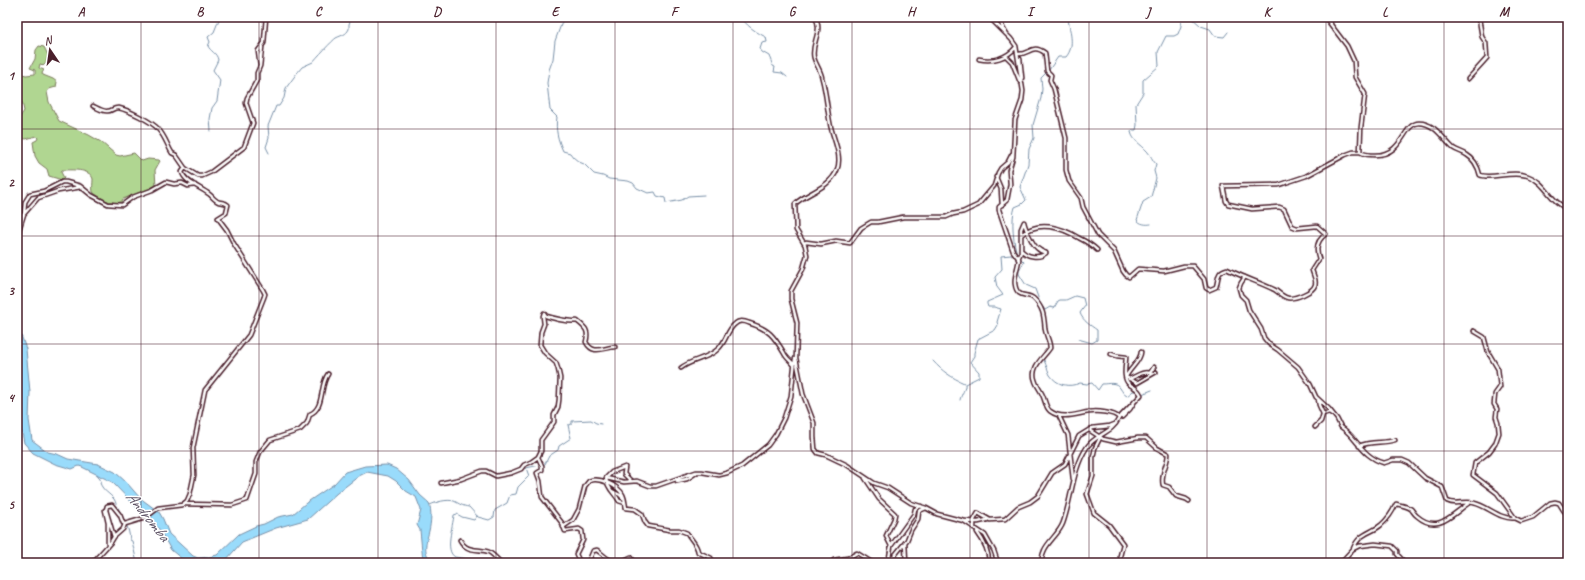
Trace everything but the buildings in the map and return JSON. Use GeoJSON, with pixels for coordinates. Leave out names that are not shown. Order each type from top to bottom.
{"type":"FeatureCollection","features":[{"type":"Feature","properties":{"kind":"street"},"geometry":{"type":"LineString","coordinates":[[606,478],[624,482],[637,481],[650,486],[656,486],[687,479],[699,472],[719,475],[727,473],[742,466],[768,445],[778,430],[787,410],[793,391],[797,323],[791,299],[791,292],[806,262],[807,251],[796,230],[795,204],[819,189],[833,177],[838,163],[838,155],[830,124],[823,79],[814,59],[813,51],[819,27],[815,17]]}},
{"type":"Feature","properties":{"kind":"street"},"geometry":{"type":"LineString","coordinates":[[988,17],[1016,46],[1022,84],[1022,100],[1016,120],[1013,151],[1009,170],[1010,184],[1007,200],[999,210],[1013,251],[1019,259]]}},
{"type":"Feature","properties":{"kind":"street"},"geometry":{"type":"LineString","coordinates":[[999,17],[1007,35]]}},
{"type":"Feature","properties":{"kind":"street"},"geometry":{"type":"LineString","coordinates":[[1326,17],[1348,46],[1354,61],[1355,77],[1365,94],[1361,126],[1360,152]]}},
{"type":"Feature","properties":{"kind":"street"},"geometry":{"type":"LineString","coordinates":[[1468,79],[1487,58],[1486,43],[1482,37],[1480,17]]}},
{"type":"Feature","properties":{"kind":"street"},"geometry":{"type":"LineString","coordinates":[[93,106],[103,111],[108,111],[114,108],[125,110],[153,124],[158,128],[167,141],[172,153],[176,155],[185,168],[198,176],[211,172],[244,147],[253,124],[247,107],[247,98],[256,83],[260,66],[258,51],[262,47],[266,36],[267,18]]}},
{"type":"Feature","properties":{"kind":"street"},"geometry":{"type":"LineString","coordinates":[[979,60],[986,61],[1006,56],[1016,46]]}},
{"type":"Feature","properties":{"kind":"street"},"geometry":{"type":"LineString","coordinates":[[1018,53],[1022,54],[1033,49],[1041,50],[1045,53],[1048,72],[1066,138],[1066,170],[1069,181],[1081,198],[1083,207],[1098,235],[1114,251],[1126,275],[1130,277],[1138,269],[1164,271],[1184,266],[1193,266],[1204,279],[1206,288],[1209,290],[1216,287],[1218,274],[1222,270],[1226,269],[1264,284],[1286,298],[1298,296],[1308,292],[1316,283],[1312,272],[1318,259],[1318,242],[1326,234],[1317,226],[1297,228],[1292,226],[1284,209],[1279,207],[1252,209],[1228,204],[1223,186],[1250,184],[1279,185],[1306,176],[1353,152],[1360,152],[1368,155],[1385,154],[1391,151],[1402,141],[1410,127],[1419,123],[1437,131],[1455,150],[1468,155],[1476,163],[1480,175],[1494,176],[1514,173],[1529,176],[1542,184],[1558,203],[1568,209]]}},
{"type":"Feature","properties":{"kind":"street"},"geometry":{"type":"LineString","coordinates":[[1006,56],[1012,62],[1016,74],[1022,84]]}},
{"type":"Feature","properties":{"kind":"street"},"geometry":{"type":"LineString","coordinates":[[804,243],[820,244],[836,241],[850,242],[860,228],[871,222],[903,217],[946,217],[963,212],[978,205],[994,186],[996,177],[1001,168],[1010,159],[1013,151]]}},
{"type":"Feature","properties":{"kind":"street"},"geometry":{"type":"LineString","coordinates":[[185,168],[182,175],[211,195],[218,202],[224,202],[228,205],[226,213],[218,218],[227,230],[265,294],[249,335],[205,390],[193,448],[194,475],[190,494],[185,504]]}},
{"type":"Feature","properties":{"kind":"street"},"geometry":{"type":"LineString","coordinates":[[996,177],[1001,189],[1002,205]]}},
{"type":"Feature","properties":{"kind":"street"},"geometry":{"type":"LineString","coordinates":[[17,236],[24,214],[25,202],[30,194],[44,191],[62,182],[71,183],[80,187],[91,196],[108,204],[122,205],[133,197],[152,190],[166,182],[174,184],[182,183],[188,186],[195,185]]}},
{"type":"Feature","properties":{"kind":"street"},"geometry":{"type":"LineString","coordinates":[[17,219],[24,214],[38,198],[58,191],[80,187]]}},
{"type":"Feature","properties":{"kind":"street"},"geometry":{"type":"LineString","coordinates":[[1020,249],[1024,253],[1033,256],[1040,256],[1046,253],[1037,248],[1030,234],[1026,230],[1024,222],[1022,225],[1020,249],[1021,252],[1015,282],[1017,289],[1022,295],[1033,297],[1044,314],[1045,331],[1050,348],[1039,361],[1034,372],[1035,380],[1050,410],[1059,415],[1074,416],[1089,412],[1096,412],[1115,415],[1119,418]]}},
{"type":"Feature","properties":{"kind":"street"},"geometry":{"type":"LineString","coordinates":[[1021,235],[1026,230],[1047,226],[1058,227],[1087,242],[1097,250]]}},
{"type":"Feature","properties":{"kind":"street"},"geometry":{"type":"LineString","coordinates":[[1245,277],[1239,288],[1241,295],[1246,300],[1249,310],[1261,329],[1264,338],[1269,344],[1298,367],[1308,380],[1318,399],[1333,414],[1341,428],[1347,430],[1351,437],[1366,454],[1384,463],[1393,460],[1409,462],[1425,478],[1442,487],[1446,500],[1452,504],[1472,502],[1506,518],[1515,518],[1521,521],[1533,517],[1550,502],[1559,503],[1564,511],[1568,512]]}},
{"type":"Feature","properties":{"kind":"street"},"geometry":{"type":"LineString","coordinates":[[441,483],[461,479],[482,471],[486,471],[496,476],[511,473],[521,469],[524,465],[538,457],[541,451],[541,440],[554,422],[554,415],[560,400],[560,378],[556,363],[545,353],[540,345],[541,332],[544,324],[544,313],[546,316],[556,319],[570,322],[577,321],[587,331],[588,337],[586,342],[590,348],[596,350],[615,347]]}},
{"type":"Feature","properties":{"kind":"street"},"geometry":{"type":"LineString","coordinates":[[681,368],[685,364],[708,356],[718,349],[732,326],[741,321],[759,325],[766,329],[777,340],[784,353],[794,366]]}},
{"type":"Feature","properties":{"kind":"street"},"geometry":{"type":"LineString","coordinates":[[1474,331],[1484,337],[1488,352],[1498,368],[1500,387],[1495,394],[1494,404],[1497,409],[1496,417],[1499,433],[1492,448],[1475,463],[1474,475],[1497,492],[1515,518]]}},
{"type":"Feature","properties":{"kind":"street"},"geometry":{"type":"LineString","coordinates":[[1127,378],[1140,358],[1141,352]]}},
{"type":"Feature","properties":{"kind":"street"},"geometry":{"type":"LineString","coordinates":[[796,354],[803,394],[814,423],[816,451],[847,466],[874,483],[888,488],[911,503],[922,506],[937,514],[964,521],[1005,520],[1018,507],[1030,502],[1038,496],[1052,473],[1065,464],[1079,436],[1089,430],[1116,423]]}},
{"type":"Feature","properties":{"kind":"street"},"geometry":{"type":"LineString","coordinates":[[1041,563],[1044,550],[1060,530],[1064,522],[1073,480],[1086,448],[1093,439],[1108,431],[1119,418],[1130,409],[1141,394],[1135,387],[1130,385],[1127,378],[1126,357],[1111,354]]}},
{"type":"Feature","properties":{"kind":"street"},"geometry":{"type":"LineString","coordinates":[[1127,378],[1146,372],[1150,374],[1154,367]]}},
{"type":"Feature","properties":{"kind":"street"},"geometry":{"type":"LineString","coordinates":[[1127,378],[1137,383],[1156,372]]}},
{"type":"Feature","properties":{"kind":"street"},"geometry":{"type":"LineString","coordinates":[[106,508],[107,506],[112,505],[120,515],[122,523],[126,523],[144,518],[156,509],[185,504],[232,505],[247,500],[256,474],[256,462],[260,452],[270,440],[295,433],[307,423],[310,414],[314,412],[319,405],[323,382],[328,374]]}},
{"type":"Feature","properties":{"kind":"street"},"geometry":{"type":"LineString","coordinates":[[1315,427],[1321,421],[1323,414],[1318,399]]}},
{"type":"Feature","properties":{"kind":"street"},"geometry":{"type":"LineString","coordinates":[[1323,414],[1329,412],[1333,414]]}},
{"type":"Feature","properties":{"kind":"street"},"geometry":{"type":"LineString","coordinates":[[1059,415],[1068,435],[1073,480]]}},
{"type":"Feature","properties":{"kind":"street"},"geometry":{"type":"LineString","coordinates":[[1089,430],[1099,436],[1116,442],[1146,438],[1157,448],[1168,454],[1168,462],[1162,480],[1162,485],[1169,487],[1176,496],[1186,498],[1189,501]]}},
{"type":"Feature","properties":{"kind":"street"},"geometry":{"type":"LineString","coordinates":[[1099,436],[1093,457],[1093,476],[1087,494],[1094,513],[1110,525],[1123,544],[1120,556],[1122,563]]}},
{"type":"Feature","properties":{"kind":"street"},"geometry":{"type":"LineString","coordinates":[[1359,446],[1373,442],[1388,442],[1395,440]]}},
{"type":"Feature","properties":{"kind":"street"},"geometry":{"type":"LineString","coordinates":[[538,457],[542,470],[537,473],[537,475],[540,481],[542,497],[546,504],[560,519],[565,531],[579,529],[582,531],[582,540],[576,554],[580,563]]}},
{"type":"Feature","properties":{"kind":"street"},"geometry":{"type":"LineString","coordinates":[[606,478],[609,474],[625,467],[624,474],[631,481]]}},
{"type":"Feature","properties":{"kind":"street"},"geometry":{"type":"LineString","coordinates":[[864,477],[879,499],[895,514],[886,536],[891,546]]}},
{"type":"Feature","properties":{"kind":"street"},"geometry":{"type":"LineString","coordinates":[[606,478],[610,490],[617,496],[619,501],[625,502]]}},
{"type":"Feature","properties":{"kind":"street"},"geometry":{"type":"LineString","coordinates":[[563,527],[572,520],[579,509],[585,486],[589,481],[598,480],[621,492],[628,510],[635,509],[642,514],[648,526],[679,530],[687,533],[691,540],[696,544],[698,552],[711,558],[713,563]]}},
{"type":"Feature","properties":{"kind":"street"},"geometry":{"type":"LineString","coordinates":[[610,490],[620,495],[625,502]]}},
{"type":"Feature","properties":{"kind":"street"},"geometry":{"type":"LineString","coordinates":[[1340,563],[1353,549],[1356,540],[1379,527],[1387,519],[1396,504],[1408,508],[1422,520],[1434,525],[1444,521],[1469,503]]}},
{"type":"Feature","properties":{"kind":"street"},"geometry":{"type":"LineString","coordinates":[[889,559],[891,546],[914,514],[915,509],[922,506]]}},
{"type":"Feature","properties":{"kind":"street"},"geometry":{"type":"LineString","coordinates":[[106,508],[114,537]]}},
{"type":"Feature","properties":{"kind":"street"},"geometry":{"type":"LineString","coordinates":[[106,508],[108,545]]}},
{"type":"Feature","properties":{"kind":"street"},"geometry":{"type":"LineString","coordinates":[[884,563],[895,555],[905,543],[910,530],[918,519],[919,511],[926,508]]}},
{"type":"Feature","properties":{"kind":"street"},"geometry":{"type":"LineString","coordinates":[[974,529],[974,521],[978,513],[987,520]]}},
{"type":"Feature","properties":{"kind":"street"},"geometry":{"type":"LineString","coordinates":[[964,521],[984,540],[989,563]]}},
{"type":"Feature","properties":{"kind":"street"},"geometry":{"type":"LineString","coordinates":[[92,563],[114,537],[123,529],[126,523]]}},
{"type":"Feature","properties":{"kind":"street"},"geometry":{"type":"LineString","coordinates":[[974,529],[985,535],[994,551],[998,563]]}},
{"type":"Feature","properties":{"kind":"street"},"geometry":{"type":"LineString","coordinates":[[460,540],[467,548],[487,552],[495,556],[501,563]]}},
{"type":"Feature","properties":{"kind":"street"},"geometry":{"type":"LineString","coordinates":[[905,543],[906,563]]}},
{"type":"Feature","properties":{"kind":"street"},"geometry":{"type":"LineString","coordinates":[[1353,549],[1365,544],[1388,545],[1395,548],[1396,554],[1405,563]]}},
{"type":"Feature","properties":{"kind":"street"},"geometry":{"type":"LineString","coordinates":[[589,563],[593,551],[597,550],[614,562],[618,563],[631,557],[635,563]]}},
{"type":"Feature","properties":{"kind":"street"},"geometry":{"type":"LineString","coordinates":[[831,563],[834,560],[848,558],[857,553],[874,563]]}},
{"type":"Feature","properties":{"kind":"green space"},"geometry":{"type":"Polygon","coordinates":[[[39,46],[44,47],[48,55],[46,63],[43,66],[40,64],[39,68],[44,70],[42,73],[43,75],[57,82],[56,87],[49,89],[47,92],[49,102],[59,121],[101,142],[116,155],[120,156],[134,153],[142,161],[148,159],[159,160],[160,161],[155,170],[156,186],[123,199],[121,202],[114,203],[102,199],[93,192],[93,179],[91,175],[84,171],[62,170],[61,172],[64,178],[62,180],[49,176],[47,169],[39,163],[35,156],[33,142],[38,138],[36,136],[26,139],[21,138],[17,127],[18,121],[24,111],[22,102],[17,100],[17,72],[26,75],[35,74],[35,70],[30,68],[35,59],[36,50],[39,46]]]}},
{"type":"Feature","properties":{"kind":"water","name":"Andromba"},"geometry":{"type":"Polygon","coordinates":[[[17,331],[21,335],[26,349],[30,392],[29,420],[32,440],[48,452],[68,459],[98,464],[115,472],[140,498],[159,512],[169,534],[193,556],[198,558],[217,555],[239,534],[278,517],[293,514],[306,503],[334,484],[345,472],[365,466],[387,465],[396,469],[409,480],[420,495],[429,503],[431,510],[431,521],[426,551],[433,563],[423,562],[420,530],[417,525],[421,510],[416,497],[388,476],[367,472],[359,476],[337,493],[308,519],[276,528],[242,542],[226,560],[220,563],[192,563],[182,559],[171,550],[159,529],[112,482],[79,466],[72,469],[55,464],[33,453],[24,443],[20,423],[22,401],[18,370],[17,331]]]}},
{"type":"Feature","properties":{"kind":"waterway"},"geometry":{"type":"LineString","coordinates":[[211,131],[210,119],[212,108],[217,101],[220,80],[213,70],[218,60],[208,46],[210,42],[208,37],[214,32],[220,17]]}},
{"type":"Feature","properties":{"kind":"waterway"},"geometry":{"type":"LineString","coordinates":[[269,153],[266,147],[269,138],[268,126],[276,106],[279,106],[284,98],[286,88],[302,67],[313,62],[334,39],[347,33],[352,17]]}},
{"type":"Feature","properties":{"kind":"waterway"},"geometry":{"type":"LineString","coordinates":[[562,17],[562,22],[555,41],[553,59],[549,70],[547,83],[550,110],[557,117],[557,135],[563,151],[570,153],[594,174],[609,179],[633,183],[637,188],[648,193],[655,192],[657,196],[665,198],[666,203],[682,200],[688,196],[704,195]]}},
{"type":"Feature","properties":{"kind":"waterway"},"geometry":{"type":"LineString","coordinates":[[742,17],[748,26],[766,37],[767,42],[762,43],[760,49],[769,56],[773,66],[775,67],[774,72],[782,73],[787,77]]}},
{"type":"Feature","properties":{"kind":"waterway"},"geometry":{"type":"LineString","coordinates":[[1018,256],[1014,239],[1014,212],[1015,207],[1022,204],[1026,200],[1020,187],[1028,164],[1029,149],[1034,138],[1033,125],[1041,98],[1041,78],[1058,57],[1066,57],[1071,48],[1068,17]]}},
{"type":"Feature","properties":{"kind":"waterway"},"geometry":{"type":"LineString","coordinates":[[1151,224],[1143,224],[1137,220],[1143,202],[1151,197],[1156,178],[1154,171],[1156,164],[1145,149],[1134,138],[1131,132],[1132,130],[1136,130],[1136,104],[1143,93],[1143,80],[1159,66],[1158,52],[1166,36],[1174,36],[1178,34],[1181,26],[1180,17]]}},
{"type":"Feature","properties":{"kind":"waterway"},"geometry":{"type":"LineString","coordinates":[[1191,17],[1201,26],[1210,29],[1215,36],[1224,37],[1228,32]]}},
{"type":"Feature","properties":{"kind":"waterway"},"geometry":{"type":"LineString","coordinates":[[960,400],[965,384],[979,377],[979,372],[970,362],[974,356],[978,339],[995,330],[998,325],[997,322],[1001,309],[988,307],[987,302],[1003,295],[997,287],[995,277],[1002,269],[1001,256],[1013,254]]}},
{"type":"Feature","properties":{"kind":"waterway"},"geometry":{"type":"LineString","coordinates":[[1020,258],[1024,262],[1019,274],[1026,285],[1035,289],[1040,303],[1045,310],[1050,307],[1054,308],[1060,300],[1066,300],[1075,296],[1083,298],[1085,306],[1080,313],[1085,321],[1097,330],[1097,340],[1092,343],[1078,339]]}},
{"type":"Feature","properties":{"kind":"waterway"},"geometry":{"type":"LineString","coordinates":[[1043,358],[1050,375],[1063,385],[1092,383],[1098,390],[1102,384],[1109,383],[1116,384],[1127,396],[1133,391],[1136,391]]}},
{"type":"Feature","properties":{"kind":"waterway"},"geometry":{"type":"LineString","coordinates":[[933,361],[947,374],[964,383]]}},
{"type":"Feature","properties":{"kind":"waterway"},"geometry":{"type":"LineString","coordinates":[[1142,394],[1152,390]]}},
{"type":"Feature","properties":{"kind":"waterway"},"geometry":{"type":"LineString","coordinates":[[543,465],[549,456],[558,450],[559,446],[571,438],[568,425],[572,424],[572,421],[591,420],[601,424]]}},
{"type":"Feature","properties":{"kind":"waterway"},"geometry":{"type":"LineString","coordinates":[[430,505],[442,501],[454,501],[469,507],[478,517],[489,520],[494,517],[495,510],[507,503],[510,495],[516,494],[518,487],[529,476],[526,468],[540,465]]}},
{"type":"Feature","properties":{"kind":"waterway","name":"Andromba"},"geometry":{"type":"LineString","coordinates":[[97,474],[101,481],[101,486],[114,499],[126,523],[137,563]]}},
{"type":"Feature","properties":{"kind":"waterway"},"geometry":{"type":"LineString","coordinates":[[477,516],[474,520],[457,514],[454,515],[450,538],[450,549],[455,557],[483,561],[485,563]]}}]}
